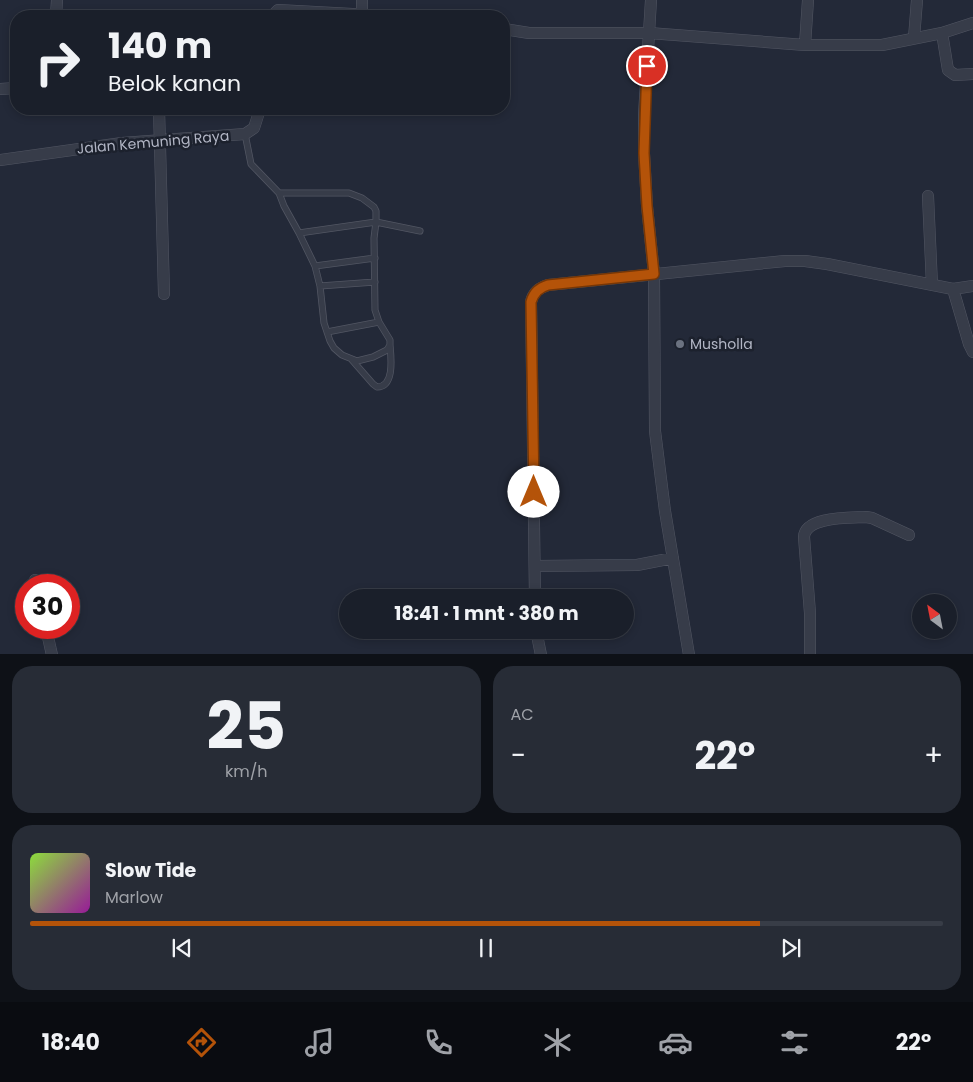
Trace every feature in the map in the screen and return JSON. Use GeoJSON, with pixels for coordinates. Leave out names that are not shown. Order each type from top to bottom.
{"type":"FeatureCollection","features":[{"type":"Feature","properties":{"kind":"street"},"geometry":{"type":"LineString","coordinates":[[651,0],[644,153],[654,274],[655,431],[657,456],[688,654]]}},
{"type":"Feature","properties":{"kind":"street"},"geometry":{"type":"LineString","coordinates":[[805,44],[808,0]]}},
{"type":"Feature","properties":{"kind":"street"},"geometry":{"type":"LineString","coordinates":[[914,38],[917,0]]}},
{"type":"Feature","properties":{"kind":"street"},"geometry":{"type":"LineString","coordinates":[[276,9],[290,10]]}},
{"type":"Feature","properties":{"kind":"street"},"geometry":{"type":"LineString","coordinates":[[510,30],[546,34],[649,33],[805,44],[882,45],[942,33],[973,23]]}},
{"type":"Feature","properties":{"kind":"street"},"geometry":{"type":"LineString","coordinates":[[942,33],[948,70],[955,76],[973,74]]}},
{"type":"Feature","properties":{"kind":"street"},"geometry":{"type":"LineString","coordinates":[[159,115],[164,294]]}},
{"type":"Feature","properties":{"kind":"street","name":"Jalan Kemuning Raya"},"geometry":{"type":"LineString","coordinates":[[0,160],[160,139],[245,134],[252,130],[257,123],[259,115]]}},
{"type":"Feature","properties":{"kind":"street"},"geometry":{"type":"LineString","coordinates":[[928,196],[932,285]]}},
{"type":"Feature","properties":{"kind":"street"},"geometry":{"type":"LineString","coordinates":[[535,589],[531,302],[536,291],[548,285],[785,261],[828,264],[953,289],[973,286]]}},
{"type":"Feature","properties":{"kind":"street"},"geometry":{"type":"LineString","coordinates":[[953,289],[973,352]]}},
{"type":"Feature","properties":{"kind":"street"},"geometry":{"type":"LineString","coordinates":[[810,654],[810,614],[804,537],[806,529],[814,524],[829,520],[866,517],[908,535]]}},
{"type":"Feature","properties":{"kind":"street"},"geometry":{"type":"LineString","coordinates":[[534,566],[638,565],[673,558]]}},
{"type":"Feature","properties":{"kind":"street"},"geometry":{"type":"LineString","coordinates":[[49,639],[52,654]]}},
{"type":"Feature","properties":{"kind":"street"},"geometry":{"type":"LineString","coordinates":[[538,639],[541,654]]}},
{"type":"Feature","properties":{"kind":"lane"},"geometry":{"type":"LineString","coordinates":[[245,134],[248,158],[254,169],[279,193],[315,266],[327,332],[334,348],[342,355],[357,361],[373,357],[387,350],[390,345]]}},
{"type":"Feature","properties":{"kind":"lane"},"geometry":{"type":"LineString","coordinates":[[279,193],[349,193],[362,198],[374,207],[376,211],[374,238],[375,310],[378,322],[390,340],[391,358],[386,384],[377,387],[352,360]]}},
{"type":"Feature","properties":{"kind":"lane"},"geometry":{"type":"LineString","coordinates":[[299,233],[376,222],[420,231]]}},
{"type":"Feature","properties":{"kind":"lane"},"geometry":{"type":"LineString","coordinates":[[315,266],[375,258]]}},
{"type":"Feature","properties":{"kind":"lane"},"geometry":{"type":"LineString","coordinates":[[320,286],[375,282]]}},
{"type":"Feature","properties":{"kind":"lane"},"geometry":{"type":"LineString","coordinates":[[327,332],[378,322]]}},
{"type":"Feature","properties":{"kind":"place","name":"Musholla"},"geometry":{"type":"Point","coordinates":[680,344]}},
{"type":"Feature","properties":{"kind":"route"},"geometry":{"type":"LineString","coordinates":[[534,492],[531,302],[533,296],[536,291],[548,285],[654,274],[644,153],[647,66]]}}]}
